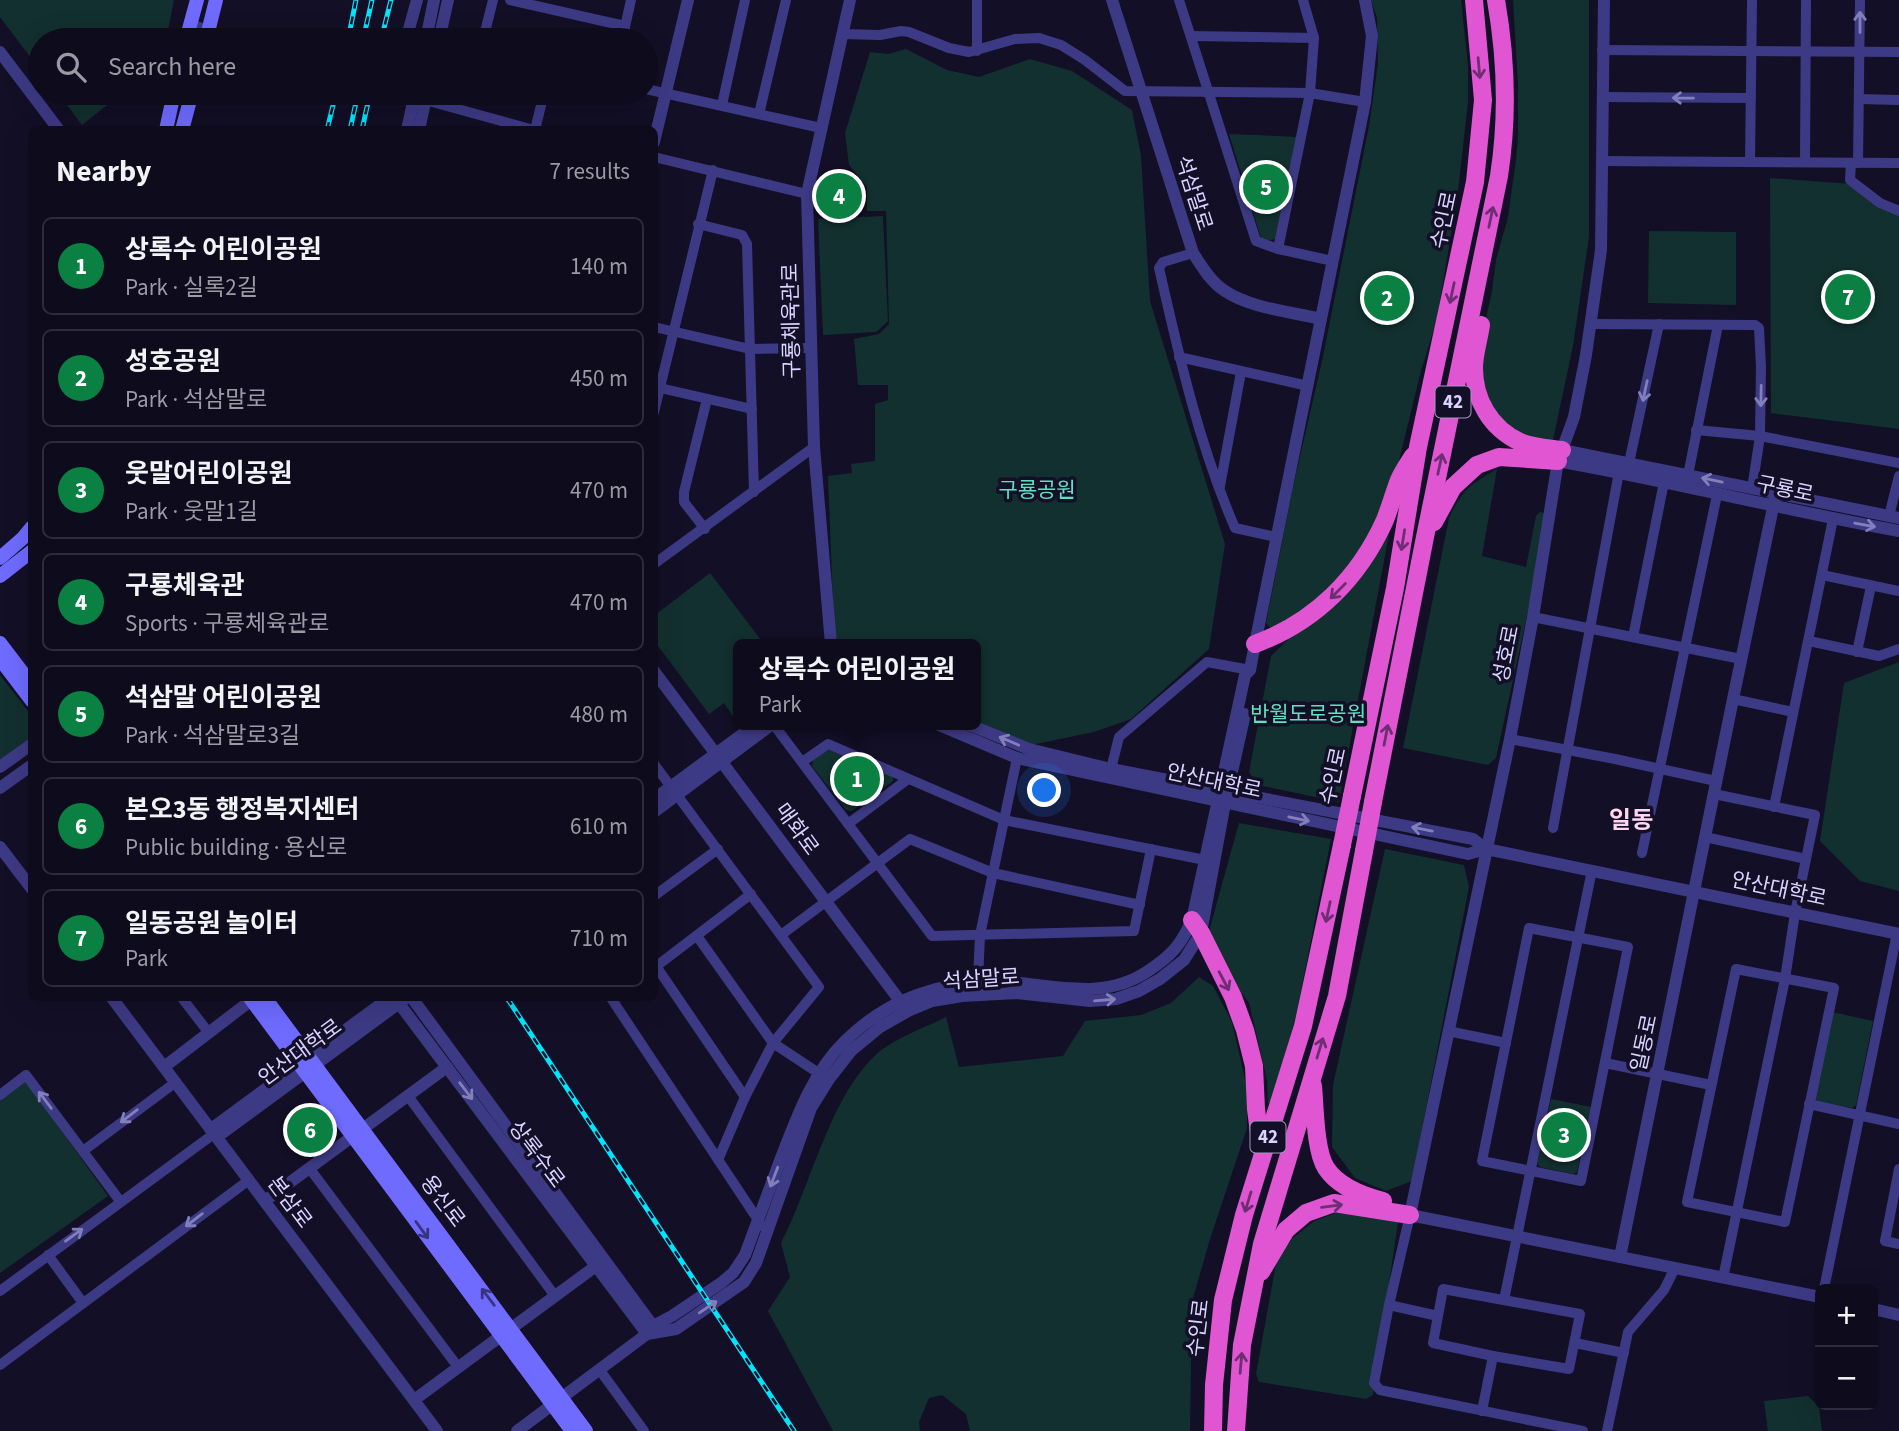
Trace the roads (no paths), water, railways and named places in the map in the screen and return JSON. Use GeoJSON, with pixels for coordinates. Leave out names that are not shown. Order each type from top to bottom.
{"type":"FeatureCollection","features":[{"type":"Feature","properties":{"kind":"highway","name":"수인로"},"geometry":{"type":"LineString","coordinates":[[1213,1431],[1214,1385],[1223,1300],[1244,1215],[1303,1026],[1395,588],[1418,447],[1475,182],[1483,100],[1474,0]]}},
{"type":"Feature","properties":{"kind":"highway","name":"수인로"},"geometry":{"type":"LineString","coordinates":[[1236,1431],[1242,1345],[1262,1244],[1337,996],[1502,155],[1504,81],[1496,0]]}},
{"type":"Feature","properties":{"kind":"highway"},"geometry":{"type":"LineString","coordinates":[[1483,254],[1482,319],[1474,368],[1479,399],[1493,422],[1508,435],[1560,456]]}},
{"type":"Feature","properties":{"kind":"highway"},"geometry":{"type":"LineString","coordinates":[[1255,644],[1303,621],[1330,600],[1349,580],[1384,521],[1400,477],[1418,447]]}},
{"type":"Feature","properties":{"kind":"highway"},"geometry":{"type":"LineString","coordinates":[[1425,537],[1453,487],[1477,465],[1499,457],[1560,456]]}},
{"type":"Feature","properties":{"kind":"highway"},"geometry":{"type":"LineString","coordinates":[[1196,927],[1233,997],[1245,1030],[1254,1066],[1262,1156]]}},
{"type":"Feature","properties":{"kind":"highway"},"geometry":{"type":"LineString","coordinates":[[1312,1076],[1320,1151],[1326,1169],[1345,1186],[1369,1197],[1395,1204],[1410,1215]]}},
{"type":"Feature","properties":{"kind":"highway"},"geometry":{"type":"LineString","coordinates":[[1254,1284],[1286,1230],[1306,1213],[1334,1203],[1410,1215]]}},
{"type":"Feature","properties":{"kind":"main road"},"geometry":{"type":"LineString","coordinates":[[189,28],[197,0]]}},
{"type":"Feature","properties":{"kind":"main road"},"geometry":{"type":"LineString","coordinates":[[209,28],[216,0]]}},
{"type":"Feature","properties":{"kind":"main road"},"geometry":{"type":"LineString","coordinates":[[167,126],[171,105]]}},
{"type":"Feature","properties":{"kind":"main road"},"geometry":{"type":"LineString","coordinates":[[183,126],[189,105]]}},
{"type":"Feature","properties":{"kind":"main road"},"geometry":{"type":"LineString","coordinates":[[0,558],[28,532]]}},
{"type":"Feature","properties":{"kind":"main road"},"geometry":{"type":"LineString","coordinates":[[0,576],[28,554]]}},
{"type":"Feature","properties":{"kind":"main road"},"geometry":{"type":"LineString","coordinates":[[0,643],[28,680]]}},
{"type":"Feature","properties":{"kind":"main road"},"geometry":{"type":"LineString","coordinates":[[0,659],[28,696]]}},
{"type":"Feature","properties":{"kind":"main road","name":"용신로"},"geometry":{"type":"LineString","coordinates":[[246,1001],[278,1025]]}},
{"type":"Feature","properties":{"kind":"main road","name":"용신로"},"geometry":{"type":"LineString","coordinates":[[266,1001],[278,1025],[505,1332],[557,1401],[586,1431]]}},
{"type":"Feature","properties":{"kind":"main road","name":"용신로"},"geometry":{"type":"LineString","coordinates":[[557,1401],[572,1431]]}},
{"type":"Feature","properties":{"kind":"street"},"geometry":{"type":"LineString","coordinates":[[409,28],[417,0]]}},
{"type":"Feature","properties":{"kind":"street"},"geometry":{"type":"LineString","coordinates":[[428,28],[434,0]]}},
{"type":"Feature","properties":{"kind":"street"},"geometry":{"type":"LineString","coordinates":[[442,28],[448,0]]}},
{"type":"Feature","properties":{"kind":"street"},"geometry":{"type":"LineString","coordinates":[[486,28],[493,0]]}},
{"type":"Feature","properties":{"kind":"street"},"geometry":{"type":"LineString","coordinates":[[510,0],[625,26],[631,0]]}},
{"type":"Feature","properties":{"kind":"street"},"geometry":{"type":"LineString","coordinates":[[658,126],[688,0]]}},
{"type":"Feature","properties":{"kind":"street"},"geometry":{"type":"LineString","coordinates":[[722,105],[745,0]]}},
{"type":"Feature","properties":{"kind":"street"},"geometry":{"type":"LineString","coordinates":[[760,114],[786,0]]}},
{"type":"Feature","properties":{"kind":"street","name":"구룡체육관로"},"geometry":{"type":"LineString","coordinates":[[831,639],[814,447],[807,194],[850,0]]}},
{"type":"Feature","properties":{"kind":"street"},"geometry":{"type":"LineString","coordinates":[[976,0],[977,51]]}},
{"type":"Feature","properties":{"kind":"street","name":"석삼말로"},"geometry":{"type":"LineString","coordinates":[[1112,0],[1193,253],[1205,272],[1224,291],[1246,302],[1321,319]]}},
{"type":"Feature","properties":{"kind":"street"},"geometry":{"type":"LineString","coordinates":[[1180,0],[1256,241],[1278,249],[1333,261]]}},
{"type":"Feature","properties":{"kind":"street"},"geometry":{"type":"LineString","coordinates":[[1278,249],[1310,93],[1314,37],[1303,0]]}},
{"type":"Feature","properties":{"kind":"street","name":"석삼말로"},"geometry":{"type":"LineString","coordinates":[[650,1330],[676,1329],[744,1282],[756,1263],[811,1108],[851,1051],[904,1006],[986,993],[1017,993],[1090,1001],[1116,999],[1139,991],[1160,979],[1184,960],[1196,927],[1245,675],[1250,670],[1365,102],[1372,36],[1365,0]]}},
{"type":"Feature","properties":{"kind":"street","name":"성호로"},"geometry":{"type":"LineString","coordinates":[[1410,1215],[1510,739],[1560,456],[1574,417],[1591,324],[1601,250],[1604,0]]}},
{"type":"Feature","properties":{"kind":"street"},"geometry":{"type":"LineString","coordinates":[[1751,162],[1752,0]]}},
{"type":"Feature","properties":{"kind":"street"},"geometry":{"type":"LineString","coordinates":[[1805,162],[1806,0]]}},
{"type":"Feature","properties":{"kind":"street"},"geometry":{"type":"LineString","coordinates":[[1860,0],[1859,99],[1855,163],[1850,180],[1880,203],[1899,211]]}},
{"type":"Feature","properties":{"kind":"street"},"geometry":{"type":"LineString","coordinates":[[190,25],[195,28]]}},
{"type":"Feature","properties":{"kind":"street"},"geometry":{"type":"LineString","coordinates":[[842,34],[880,35],[909,32],[949,48],[969,52],[1015,39],[1039,38],[1061,45],[1125,91],[1310,93],[1365,102]]}},
{"type":"Feature","properties":{"kind":"street"},"geometry":{"type":"LineString","coordinates":[[1191,36],[1314,37]]}},
{"type":"Feature","properties":{"kind":"street"},"geometry":{"type":"LineString","coordinates":[[1602,50],[1899,52]]}},
{"type":"Feature","properties":{"kind":"street"},"geometry":{"type":"LineString","coordinates":[[0,52],[28,89]]}},
{"type":"Feature","properties":{"kind":"street"},"geometry":{"type":"LineString","coordinates":[[658,91],[821,128]]}},
{"type":"Feature","properties":{"kind":"street"},"geometry":{"type":"LineString","coordinates":[[1602,97],[1751,98]]}},
{"type":"Feature","properties":{"kind":"street"},"geometry":{"type":"LineString","coordinates":[[1859,99],[1899,100]]}},
{"type":"Feature","properties":{"kind":"street"},"geometry":{"type":"LineString","coordinates":[[40,105],[56,126]]}},
{"type":"Feature","properties":{"kind":"street"},"geometry":{"type":"LineString","coordinates":[[409,126],[418,105]]}},
{"type":"Feature","properties":{"kind":"street"},"geometry":{"type":"LineString","coordinates":[[419,126],[421,105]]}},
{"type":"Feature","properties":{"kind":"street"},"geometry":{"type":"LineString","coordinates":[[454,105],[522,126]]}},
{"type":"Feature","properties":{"kind":"street"},"geometry":{"type":"LineString","coordinates":[[536,126],[541,105]]}},
{"type":"Feature","properties":{"kind":"street"},"geometry":{"type":"LineString","coordinates":[[658,157],[807,194]]}},
{"type":"Feature","properties":{"kind":"street"},"geometry":{"type":"LineString","coordinates":[[1601,161],[1899,163]]}},
{"type":"Feature","properties":{"kind":"street"},"geometry":{"type":"LineString","coordinates":[[658,396],[713,170]]}},
{"type":"Feature","properties":{"kind":"street"},"geometry":{"type":"LineString","coordinates":[[698,224],[742,235],[747,244],[754,492]]}},
{"type":"Feature","properties":{"kind":"street"},"geometry":{"type":"LineString","coordinates":[[1193,253],[1163,262],[1159,268],[1179,357],[1219,491],[1235,528],[1276,537]]}},
{"type":"Feature","properties":{"kind":"street"},"geometry":{"type":"LineString","coordinates":[[1591,324],[1755,325],[1759,328],[1760,436],[1752,489]]}},
{"type":"Feature","properties":{"kind":"street"},"geometry":{"type":"LineString","coordinates":[[1629,463],[1659,324]]}},
{"type":"Feature","properties":{"kind":"street"},"geometry":{"type":"LineString","coordinates":[[1688,475],[1718,325]]}},
{"type":"Feature","properties":{"kind":"street"},"geometry":{"type":"LineString","coordinates":[[658,328],[750,349],[811,348]]}},
{"type":"Feature","properties":{"kind":"street"},"geometry":{"type":"LineString","coordinates":[[1179,357],[1308,386]]}},
{"type":"Feature","properties":{"kind":"street"},"geometry":{"type":"LineString","coordinates":[[1219,491],[1241,372]]}},
{"type":"Feature","properties":{"kind":"street"},"geometry":{"type":"LineString","coordinates":[[660,388],[752,409]]}},
{"type":"Feature","properties":{"kind":"street"},"geometry":{"type":"LineString","coordinates":[[705,528],[684,502],[684,492],[707,399]]}},
{"type":"Feature","properties":{"kind":"street"},"geometry":{"type":"LineString","coordinates":[[1696,430],[1760,436],[1899,463]]}},
{"type":"Feature","properties":{"kind":"street"},"geometry":{"type":"LineString","coordinates":[[658,561],[814,447]]}},
{"type":"Feature","properties":{"kind":"street","name":"구룡로"},"geometry":{"type":"LineString","coordinates":[[1560,456],[1629,463],[1752,489],[1775,500],[1833,519],[1899,531]]}},
{"type":"Feature","properties":{"kind":"street","name":"구룡로"},"geometry":{"type":"LineString","coordinates":[[1560,456],[1717,495],[1775,500],[1894,517]]}},
{"type":"Feature","properties":{"kind":"street"},"geometry":{"type":"LineString","coordinates":[[1553,828],[1619,472]]}},
{"type":"Feature","properties":{"kind":"street"},"geometry":{"type":"LineString","coordinates":[[1894,517],[1899,475]]}},
{"type":"Feature","properties":{"kind":"street"},"geometry":{"type":"LineString","coordinates":[[1633,637],[1664,482]]}},
{"type":"Feature","properties":{"kind":"street"},"geometry":{"type":"LineString","coordinates":[[1642,853],[1717,495]]}},
{"type":"Feature","properties":{"kind":"street","name":"일동로"},"geometry":{"type":"LineString","coordinates":[[1620,1257],[1732,699],[1775,500]]}},
{"type":"Feature","properties":{"kind":"street"},"geometry":{"type":"LineString","coordinates":[[1774,807],[1833,519]]}},
{"type":"Feature","properties":{"kind":"street"},"geometry":{"type":"LineString","coordinates":[[1822,575],[1899,591]]}},
{"type":"Feature","properties":{"kind":"street"},"geometry":{"type":"LineString","coordinates":[[1857,652],[1871,586]]}},
{"type":"Feature","properties":{"kind":"street"},"geometry":{"type":"LineString","coordinates":[[1533,617],[1741,659]]}},
{"type":"Feature","properties":{"kind":"street"},"geometry":{"type":"LineString","coordinates":[[1809,640],[1879,656],[1899,649]]}},
{"type":"Feature","properties":{"kind":"street"},"geometry":{"type":"LineString","coordinates":[[1111,769],[1119,737],[1207,662],[1250,670]]}},
{"type":"Feature","properties":{"kind":"street","name":"매화로"},"geometry":{"type":"LineString","coordinates":[[658,676],[904,1006]]}},
{"type":"Feature","properties":{"kind":"street"},"geometry":{"type":"LineString","coordinates":[[1732,699],[1793,712]]}},
{"type":"Feature","properties":{"kind":"street","name":"안산대학로"},"geometry":{"type":"LineString","coordinates":[[981,729],[1029,749],[1468,854],[1486,849],[1898,933]]}},
{"type":"Feature","properties":{"kind":"street"},"geometry":{"type":"LineString","coordinates":[[658,808],[750,730]]}},
{"type":"Feature","properties":{"kind":"street"},"geometry":{"type":"LineString","coordinates":[[720,757],[765,730]]}},
{"type":"Feature","properties":{"kind":"street"},"geometry":{"type":"LineString","coordinates":[[777,730],[932,936],[1134,931],[1151,849]]}},
{"type":"Feature","properties":{"kind":"street","name":"안산대학로"},"geometry":{"type":"LineString","coordinates":[[951,730],[1017,758],[1222,797]]}},
{"type":"Feature","properties":{"kind":"street"},"geometry":{"type":"LineString","coordinates":[[1510,739],[1659,768],[1774,807],[1815,815],[1723,1278]]}},
{"type":"Feature","properties":{"kind":"street"},"geometry":{"type":"LineString","coordinates":[[802,762],[828,744],[1004,820],[1205,860]]}},
{"type":"Feature","properties":{"kind":"street"},"geometry":{"type":"LineString","coordinates":[[0,767],[28,747]]}},
{"type":"Feature","properties":{"kind":"street"},"geometry":{"type":"LineString","coordinates":[[978,981],[980,935],[1017,758]]}},
{"type":"Feature","properties":{"kind":"street"},"geometry":{"type":"LineString","coordinates":[[0,788],[28,768]]}},
{"type":"Feature","properties":{"kind":"street"},"geometry":{"type":"LineString","coordinates":[[658,769],[819,986],[772,1043],[718,1160]]}},
{"type":"Feature","properties":{"kind":"street"},"geometry":{"type":"LineString","coordinates":[[848,824],[908,779]]}},
{"type":"Feature","properties":{"kind":"street"},"geometry":{"type":"LineString","coordinates":[[658,797],[675,791]]}},
{"type":"Feature","properties":{"kind":"street","name":"석삼말로"},"geometry":{"type":"LineString","coordinates":[[650,1330],[733,1273],[745,1255],[800,1110],[820,1074],[845,1041],[874,1018],[904,1006],[937,987],[978,981],[1105,989],[1133,981],[1171,954],[1196,927],[1205,860],[1222,797]]}},
{"type":"Feature","properties":{"kind":"street"},"geometry":{"type":"LineString","coordinates":[[1705,837],[1806,859]]}},
{"type":"Feature","properties":{"kind":"street"},"geometry":{"type":"LineString","coordinates":[[782,935],[910,839],[993,873],[1140,905]]}},
{"type":"Feature","properties":{"kind":"street"},"geometry":{"type":"LineString","coordinates":[[0,847],[28,884]]}},
{"type":"Feature","properties":{"kind":"street"},"geometry":{"type":"LineString","coordinates":[[658,893],[718,849]]}},
{"type":"Feature","properties":{"kind":"street"},"geometry":{"type":"LineString","coordinates":[[1504,1300],[1592,870]]}},
{"type":"Feature","properties":{"kind":"street"},"geometry":{"type":"LineString","coordinates":[[658,965],[751,894]]}},
{"type":"Feature","properties":{"kind":"street"},"geometry":{"type":"LineString","coordinates":[[1529,928],[1578,937],[1628,947],[1581,1181],[1482,1161],[1529,928]]}},
{"type":"Feature","properties":{"kind":"street"},"geometry":{"type":"LineString","coordinates":[[1825,1284],[1898,933]]}},
{"type":"Feature","properties":{"kind":"street"},"geometry":{"type":"LineString","coordinates":[[697,936],[772,1043],[820,1074]]}},
{"type":"Feature","properties":{"kind":"street"},"geometry":{"type":"LineString","coordinates":[[1736,969],[1784,979],[1834,988],[1785,1222],[1687,1202],[1736,969]]}},
{"type":"Feature","properties":{"kind":"street"},"geometry":{"type":"LineString","coordinates":[[658,971],[745,1097]]}},
{"type":"Feature","properties":{"kind":"street","name":"본삼로"},"geometry":{"type":"LineString","coordinates":[[114,1001],[437,1431]]}},
{"type":"Feature","properties":{"kind":"street"},"geometry":{"type":"LineString","coordinates":[[184,1001],[209,1033]]}},
{"type":"Feature","properties":{"kind":"street"},"geometry":{"type":"LineString","coordinates":[[164,1067],[209,1033],[244,1001]]}},
{"type":"Feature","properties":{"kind":"street"},"geometry":{"type":"LineString","coordinates":[[273,1001],[278,1025]]}},
{"type":"Feature","properties":{"kind":"street","name":"안산대학로"},"geometry":{"type":"LineString","coordinates":[[214,1133],[394,1001]]}},
{"type":"Feature","properties":{"kind":"street","name":"상록수로"},"geometry":{"type":"LineString","coordinates":[[398,1001],[596,1266],[650,1330]]}},
{"type":"Feature","properties":{"kind":"street","name":"상록수로"},"geometry":{"type":"LineString","coordinates":[[414,1001],[650,1330]]}},
{"type":"Feature","properties":{"kind":"street"},"geometry":{"type":"LineString","coordinates":[[614,1001],[767,1233]]}},
{"type":"Feature","properties":{"kind":"street"},"geometry":{"type":"LineString","coordinates":[[1448,1031],[1506,1043]]}},
{"type":"Feature","properties":{"kind":"street"},"geometry":{"type":"LineString","coordinates":[[1605,1063],[1711,1086]]}},
{"type":"Feature","properties":{"kind":"street"},"geometry":{"type":"LineString","coordinates":[[266,1200],[447,1067]]}},
{"type":"Feature","properties":{"kind":"street"},"geometry":{"type":"LineString","coordinates":[[0,1095],[26,1075],[120,1201]]}},
{"type":"Feature","properties":{"kind":"street"},"geometry":{"type":"LineString","coordinates":[[83,1151],[176,1082]]}},
{"type":"Feature","properties":{"kind":"street"},"geometry":{"type":"LineString","coordinates":[[408,1096],[555,1296]]}},
{"type":"Feature","properties":{"kind":"street"},"geometry":{"type":"LineString","coordinates":[[1809,1104],[1899,1124]]}},
{"type":"Feature","properties":{"kind":"street"},"geometry":{"type":"LineString","coordinates":[[0,1291],[214,1133]]}},
{"type":"Feature","properties":{"kind":"street"},"geometry":{"type":"LineString","coordinates":[[310,1169],[458,1367]]}},
{"type":"Feature","properties":{"kind":"street"},"geometry":{"type":"LineString","coordinates":[[1899,1169],[1885,1241],[1899,1244]]}},
{"type":"Feature","properties":{"kind":"street"},"geometry":{"type":"LineString","coordinates":[[0,1365],[249,1180]]}},
{"type":"Feature","properties":{"kind":"street"},"geometry":{"type":"LineString","coordinates":[[1583,1431],[1380,1390],[1374,1383],[1410,1215],[1815,1296]]}},
{"type":"Feature","properties":{"kind":"street"},"geometry":{"type":"LineString","coordinates":[[48,1255],[83,1303]]}},
{"type":"Feature","properties":{"kind":"street"},"geometry":{"type":"LineString","coordinates":[[414,1400],[596,1266]]}},
{"type":"Feature","properties":{"kind":"street"},"geometry":{"type":"LineString","coordinates":[[1607,1431],[1628,1332],[1664,1290],[1675,1268]]}},
{"type":"Feature","properties":{"kind":"street"},"geometry":{"type":"LineString","coordinates":[[1443,1289],[1580,1314],[1569,1369],[1433,1343],[1438,1316],[1443,1289]]}},
{"type":"Feature","properties":{"kind":"street"},"geometry":{"type":"LineString","coordinates":[[1389,1305],[1438,1316]]}},
{"type":"Feature","properties":{"kind":"street"},"geometry":{"type":"LineString","coordinates":[[1878,1310],[1899,1315]]}},
{"type":"Feature","properties":{"kind":"street"},"geometry":{"type":"LineString","coordinates":[[517,1431],[650,1330]]}},
{"type":"Feature","properties":{"kind":"street"},"geometry":{"type":"LineString","coordinates":[[1575,1343],[1624,1353]]}},
{"type":"Feature","properties":{"kind":"street"},"geometry":{"type":"LineString","coordinates":[[1482,1411],[1493,1356]]}},
{"type":"Feature","properties":{"kind":"street"},"geometry":{"type":"LineString","coordinates":[[599,1369],[644,1431]]}},
{"type":"Feature","properties":{"kind":"railway"},"geometry":{"type":"LineString","coordinates":[[350,28],[356,0]]}},
{"type":"Feature","properties":{"kind":"railway"},"geometry":{"type":"LineString","coordinates":[[366,28],[372,0]]}},
{"type":"Feature","properties":{"kind":"railway"},"geometry":{"type":"LineString","coordinates":[[384,28],[391,0]]}},
{"type":"Feature","properties":{"kind":"railway"},"geometry":{"type":"LineString","coordinates":[[328,126],[333,105]]}},
{"type":"Feature","properties":{"kind":"railway"},"geometry":{"type":"LineString","coordinates":[[351,126],[355,105]]}},
{"type":"Feature","properties":{"kind":"railway"},"geometry":{"type":"LineString","coordinates":[[363,126],[367,105]]}},
{"type":"Feature","properties":{"kind":"railway"},"geometry":{"type":"LineString","coordinates":[[509,1001],[794,1431]]}},
{"type":"Feature","properties":{"kind":"place","name":"석삼말 어린이공원"},"geometry":{"type":"Point","coordinates":[1266,187]}},
{"type":"Feature","properties":{"kind":"place","name":"구룡체육관"},"geometry":{"type":"Point","coordinates":[839,196]}},
{"type":"Feature","properties":{"kind":"place","name":"일동공원 놀이터"},"geometry":{"type":"Point","coordinates":[1848,297]}},
{"type":"Feature","properties":{"kind":"place","name":"성호공원"},"geometry":{"type":"Point","coordinates":[1387,298]}},
{"type":"Feature","properties":{"kind":"place","name":"상록수 어린이공원"},"geometry":{"type":"Point","coordinates":[857,779]}},
{"type":"Feature","properties":{"kind":"place","name":"본오3동 행정복지센터"},"geometry":{"type":"Point","coordinates":[310,1130]}},
{"type":"Feature","properties":{"kind":"place","name":"웃말어린이공원"},"geometry":{"type":"Point","coordinates":[1564,1135]}},
{"type":"Feature","properties":{"kind":"district","name":"일동"},"geometry":{"type":"Point","coordinates":[1631,820]}},
{"type":"Feature","properties":{"kind":"park label","name":"구룡공원"},"geometry":{"type":"Point","coordinates":[1037,490]}},
{"type":"Feature","properties":{"kind":"park label","name":"반월도로공원"},"geometry":{"type":"Point","coordinates":[1308,714]}}]}
